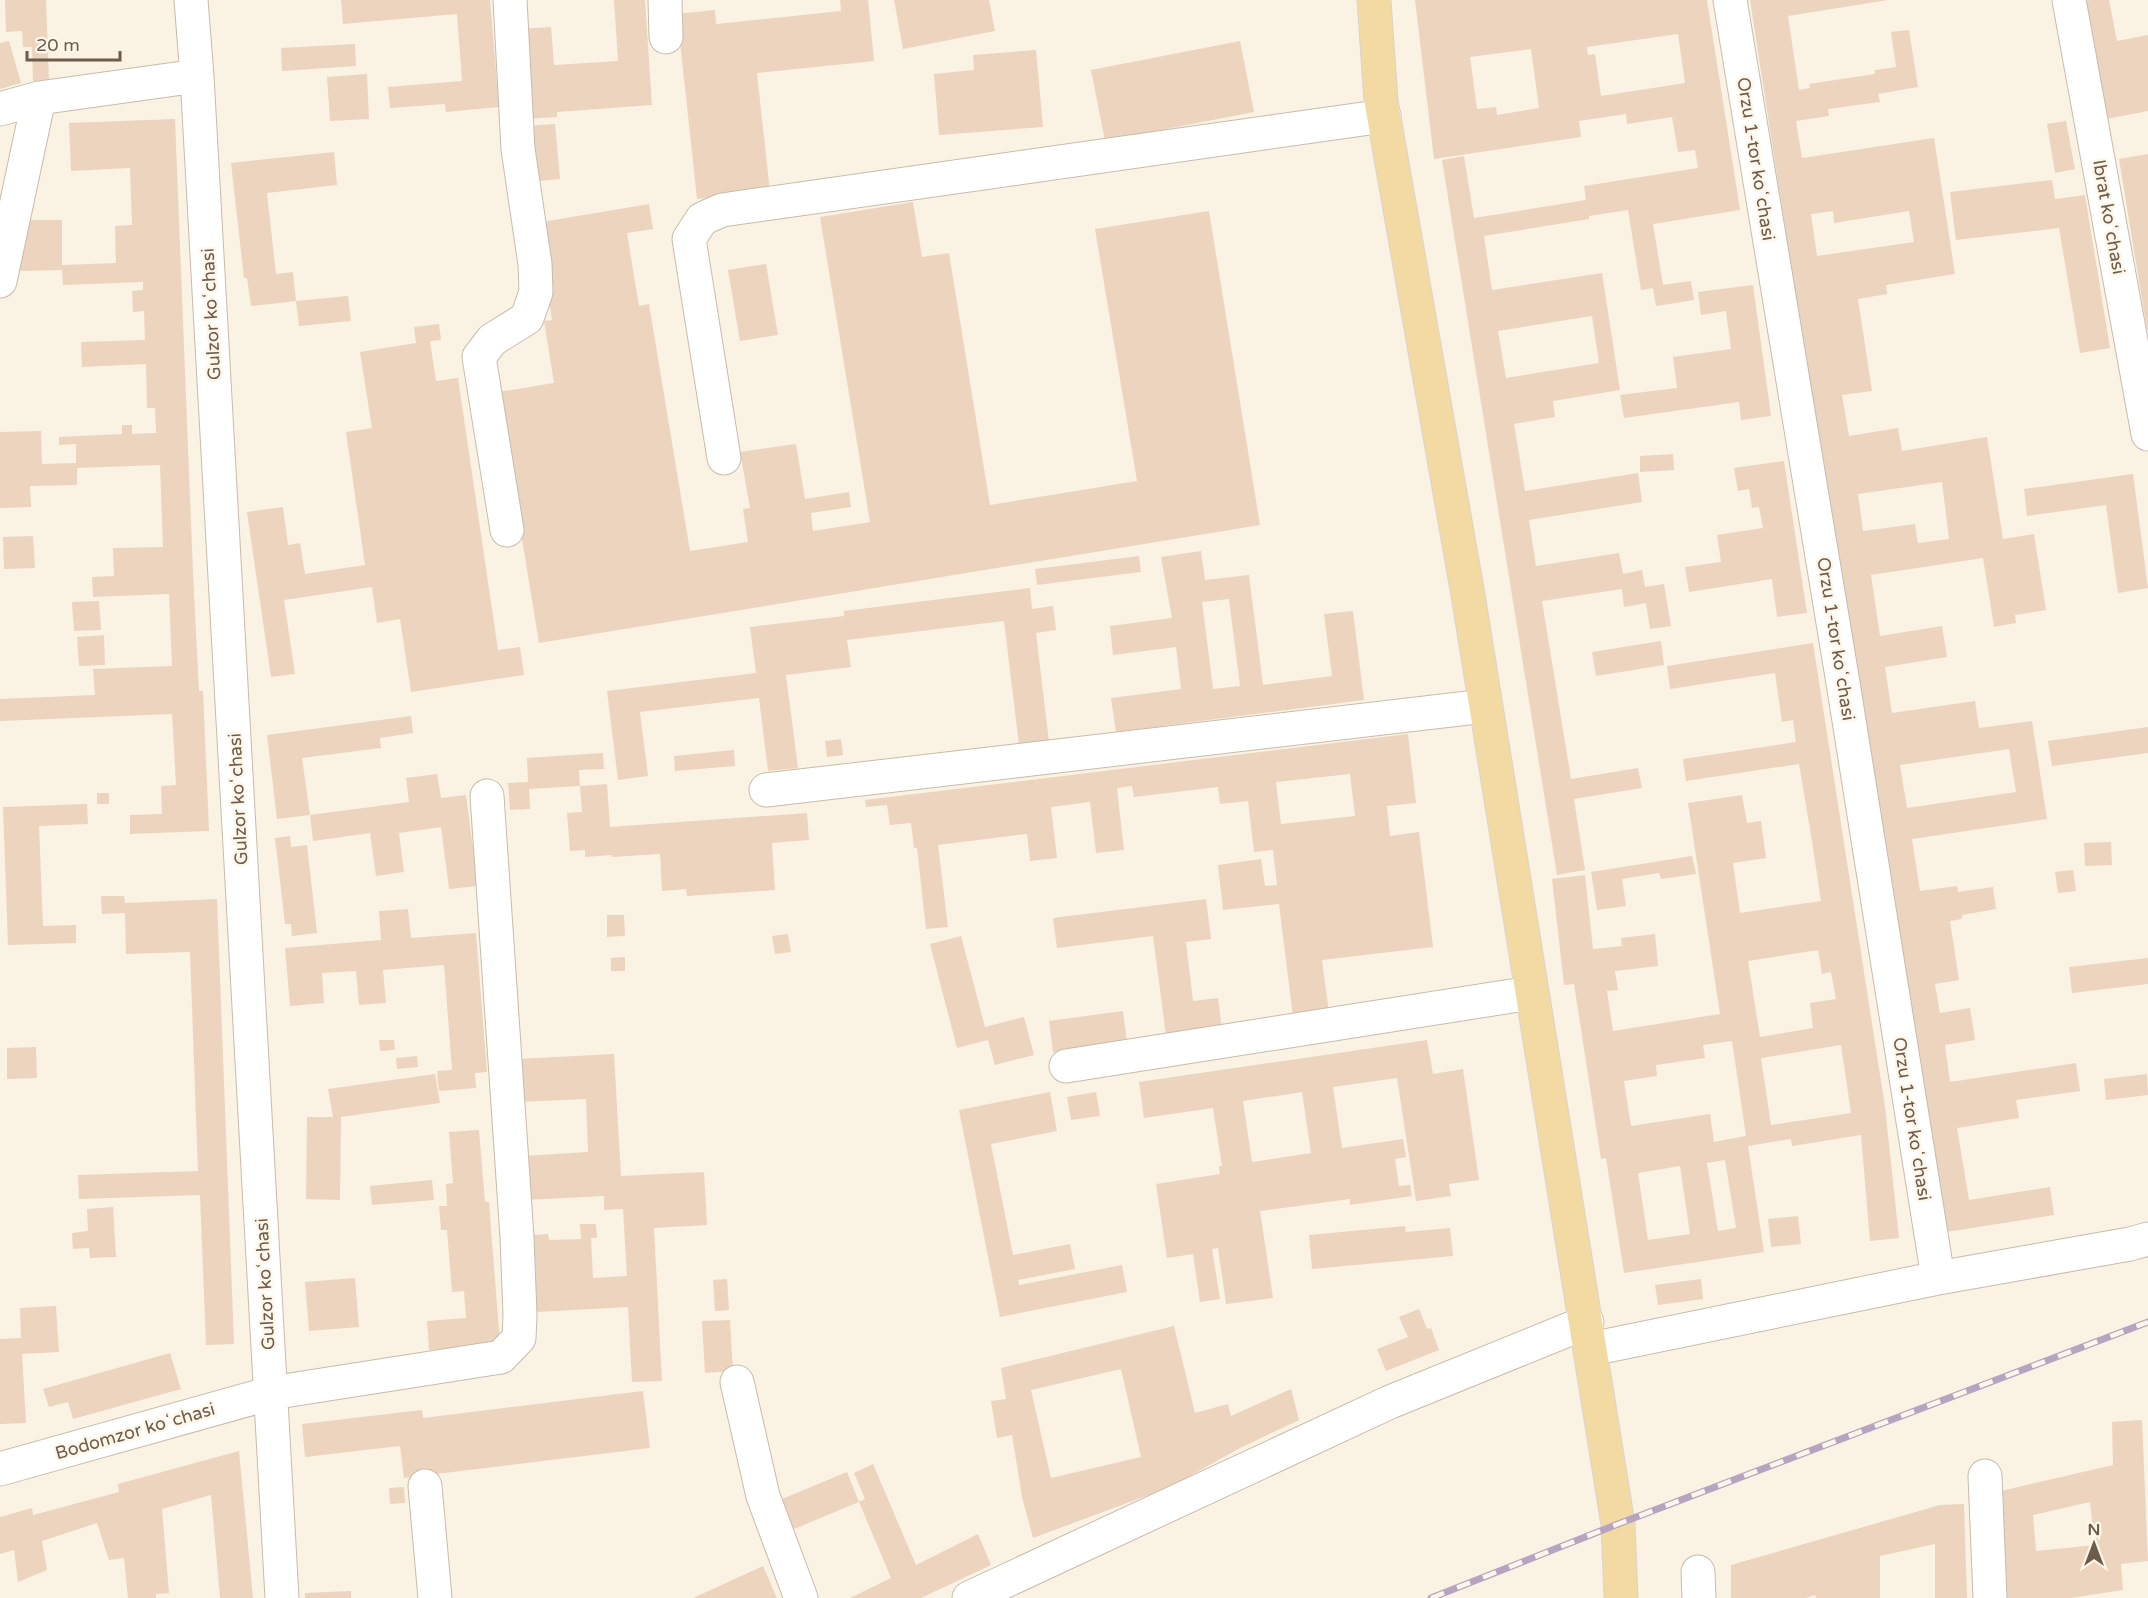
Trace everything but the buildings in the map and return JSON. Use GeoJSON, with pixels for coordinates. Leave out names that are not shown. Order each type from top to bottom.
{"type":"FeatureCollection","features":[{"type":"Feature","properties":{"kind":"main road"},"geometry":{"type":"LineString","coordinates":[[1374,0],[1384,116],[1468,595],[1618,1524],[1621,1598]]}},
{"type":"Feature","properties":{"kind":"street","name":"Gulzor koʻchasi"},"geometry":{"type":"LineString","coordinates":[[191,0],[282,1598]]}},
{"type":"Feature","properties":{"kind":"street"},"geometry":{"type":"LineString","coordinates":[[507,530],[479,357],[492,340],[526,318],[536,292],[536,264],[518,148],[510,0]]}},
{"type":"Feature","properties":{"kind":"street"},"geometry":{"type":"LineString","coordinates":[[665,0],[666,37]]}},
{"type":"Feature","properties":{"kind":"street","name":"Orzu 1-tor koʻchasi"},"geometry":{"type":"LineString","coordinates":[[1730,0],[1844,682],[1938,1278]]}},
{"type":"Feature","properties":{"kind":"street","name":"Ibrat koʻchasi"},"geometry":{"type":"LineString","coordinates":[[2069,0],[2148,434]]}},
{"type":"Feature","properties":{"kind":"street"},"geometry":{"type":"LineString","coordinates":[[0,109],[39,98],[197,75]]}},
{"type":"Feature","properties":{"kind":"street"},"geometry":{"type":"LineString","coordinates":[[0,281],[39,98]]}},
{"type":"Feature","properties":{"kind":"street"},"geometry":{"type":"LineString","coordinates":[[724,458],[689,239],[702,219],[722,210],[1384,116]]}},
{"type":"Feature","properties":{"kind":"street"},"geometry":{"type":"LineString","coordinates":[[766,790],[1485,706]]}},
{"type":"Feature","properties":{"kind":"street","name":"Bodomzor koʻchasi"},"geometry":{"type":"LineString","coordinates":[[0,1469],[271,1393],[501,1357],[519,1338],[517,1237],[487,796]]}},
{"type":"Feature","properties":{"kind":"street"},"geometry":{"type":"LineString","coordinates":[[1066,1066],[1531,993]]}},
{"type":"Feature","properties":{"kind":"street"},"geometry":{"type":"LineString","coordinates":[[969,1598],[1390,1402],[1588,1335],[1938,1278],[2148,1239]]}},
{"type":"Feature","properties":{"kind":"street"},"geometry":{"type":"LineString","coordinates":[[737,1382],[763,1496],[801,1598]]}},
{"type":"Feature","properties":{"kind":"street"},"geometry":{"type":"LineString","coordinates":[[1985,1476],[1990,1598]]}},
{"type":"Feature","properties":{"kind":"street"},"geometry":{"type":"LineString","coordinates":[[425,1486],[435,1598]]}},
{"type":"Feature","properties":{"kind":"railway"},"geometry":{"type":"LineString","coordinates":[[1431,1598],[1618,1524],[2148,1322]]}}]}
